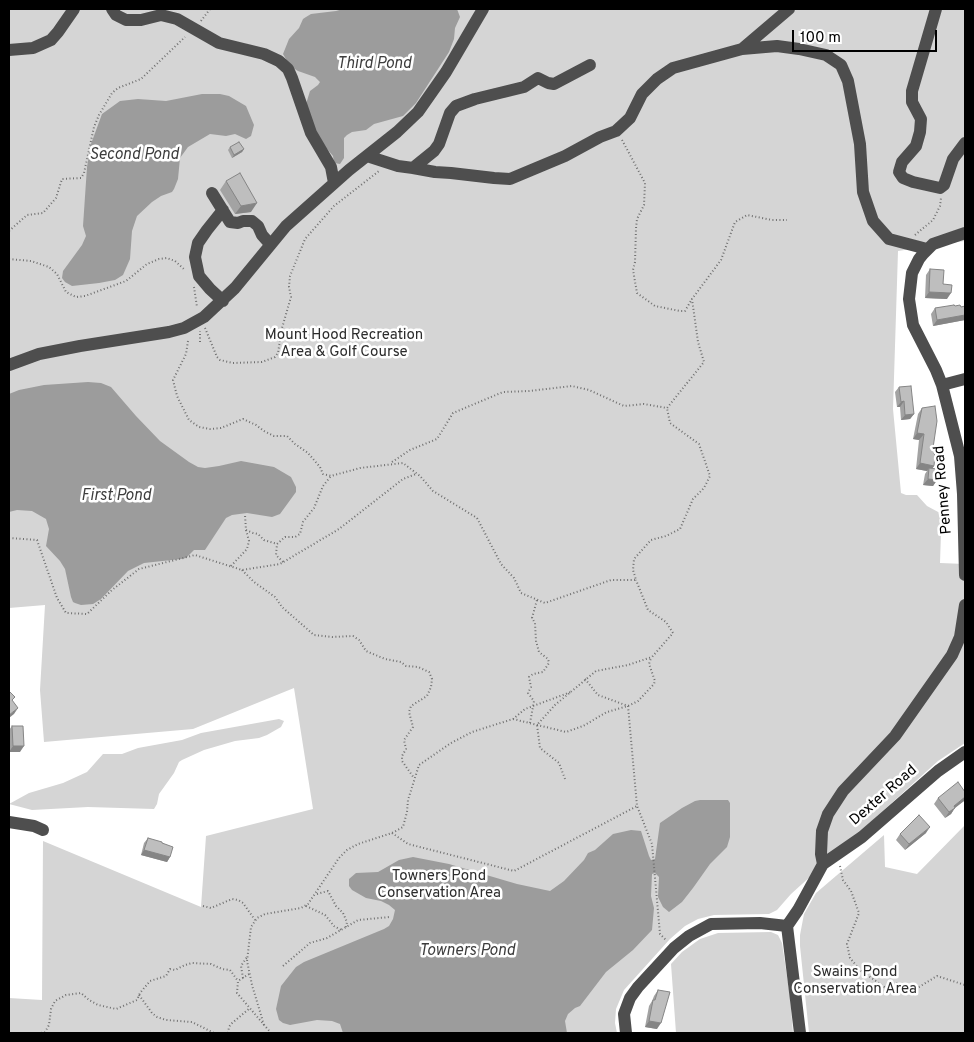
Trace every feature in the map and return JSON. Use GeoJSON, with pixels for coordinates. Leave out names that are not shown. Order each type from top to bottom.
{"type":"FeatureCollection","features":[{"type":"Feature","properties":{"kind":"street"},"geometry":{"type":"LineString","coordinates":[[9,50],[33,48],[51,40],[74,9]]}},
{"type":"Feature","properties":{"kind":"street"},"geometry":{"type":"LineString","coordinates":[[112,9],[116,15],[126,20],[141,20],[160,15],[177,19],[219,43],[274,58],[288,69],[311,133],[330,167],[334,183]]}},
{"type":"Feature","properties":{"kind":"street"},"geometry":{"type":"LineString","coordinates":[[9,365],[39,354],[148,336],[184,328],[204,318],[222,301],[286,226],[418,112],[446,72],[483,9]]}},
{"type":"Feature","properties":{"kind":"street"},"geometry":{"type":"LineString","coordinates":[[742,49],[789,9]]}},
{"type":"Feature","properties":{"kind":"street"},"geometry":{"type":"LineString","coordinates":[[936,9],[912,91],[912,102],[921,119],[920,132],[916,146],[902,162],[899,172],[903,178],[913,182],[936,188],[942,187],[954,159],[965,143]]}},
{"type":"Feature","properties":{"kind":"street"},"geometry":{"type":"LineString","coordinates":[[367,156],[398,166],[435,172],[510,179],[565,156],[600,137],[616,132],[630,118],[642,94],[657,79],[673,68],[742,49],[777,46],[826,55],[841,65],[848,81],[856,118],[860,144],[862,192],[873,221],[889,239],[927,249],[940,241],[965,233]]}},
{"type":"Feature","properties":{"kind":"street"},"geometry":{"type":"LineString","coordinates":[[413,168],[434,151],[439,144],[450,113],[456,106],[475,99],[524,87],[538,78],[554,84],[590,65]]}},
{"type":"Feature","properties":{"kind":"street"},"geometry":{"type":"LineString","coordinates":[[212,193],[231,223],[248,220],[256,222],[262,235],[270,244]]}},
{"type":"Feature","properties":{"kind":"street"},"geometry":{"type":"LineString","coordinates":[[222,301],[199,276],[195,257],[198,243],[223,210]]}},
{"type":"Feature","properties":{"kind":"street","name":"Penney Road"},"geometry":{"type":"LineString","coordinates":[[927,249],[912,273],[909,290],[909,308],[913,325],[942,385],[960,456],[965,516],[965,575]]}},
{"type":"Feature","properties":{"kind":"street"},"geometry":{"type":"LineString","coordinates":[[942,385],[965,379]]}},
{"type":"Feature","properties":{"kind":"street"},"geometry":{"type":"LineString","coordinates":[[800,1033],[787,926],[827,861],[821,854],[824,825],[828,814],[843,791],[895,736],[952,655],[960,637],[965,605]]}},
{"type":"Feature","properties":{"kind":"street","name":"Dexter Road"},"geometry":{"type":"LineString","coordinates":[[827,861],[862,837],[938,771],[965,752]]}},
{"type":"Feature","properties":{"kind":"street"},"geometry":{"type":"LineString","coordinates":[[9,822],[43,830]]}},
{"type":"Feature","properties":{"kind":"street"},"geometry":{"type":"LineString","coordinates":[[626,1033],[624,1014],[630,998],[674,948],[689,936],[707,926],[720,923],[760,922],[787,926]]}},
{"type":"Feature","properties":{"kind":"path"},"geometry":{"type":"LineString","coordinates":[[9,231],[27,215],[43,213],[56,198],[62,179],[82,178],[94,127],[99,114],[112,93],[118,88],[141,79],[203,20],[210,9]]}},
{"type":"Feature","properties":{"kind":"path"},"geometry":{"type":"LineString","coordinates":[[627,149],[645,184],[644,205],[637,219],[636,262],[633,270],[638,293],[655,306],[680,312],[685,311],[721,260],[735,222],[747,215],[772,220],[787,220]]}},
{"type":"Feature","properties":{"kind":"path"},"geometry":{"type":"LineString","coordinates":[[902,242],[913,237],[933,220],[940,206],[942,187]]}},
{"type":"Feature","properties":{"kind":"path"},"geometry":{"type":"LineString","coordinates":[[513,720],[566,732],[583,726],[607,712],[638,701],[654,684],[655,681],[649,664],[652,657],[673,634],[666,622],[648,610],[633,570],[634,559],[651,540],[666,536],[680,529],[693,499],[704,488],[710,476],[699,444],[670,423],[668,408],[704,362],[698,342],[692,299]]}},
{"type":"Feature","properties":{"kind":"path"},"geometry":{"type":"LineString","coordinates":[[198,327],[200,342]]}},
{"type":"Feature","properties":{"kind":"path"},"geometry":{"type":"LineString","coordinates":[[188,340],[186,354],[174,380],[177,396],[189,420],[199,427],[221,428],[243,419],[274,436],[287,436],[308,453],[323,474],[331,476],[360,468],[403,463],[433,491],[477,518],[501,564],[514,578],[521,594],[545,603],[611,580],[636,580]]}},
{"type":"Feature","properties":{"kind":"path"},"geometry":{"type":"LineString","coordinates":[[390,464],[410,450],[437,439],[453,413],[502,392],[572,386],[589,390],[624,406],[644,404],[668,408]]}},
{"type":"Feature","properties":{"kind":"path"},"geometry":{"type":"LineString","coordinates":[[242,570],[283,562],[339,529],[403,479],[416,474]]}},
{"type":"Feature","properties":{"kind":"path"},"geometry":{"type":"LineString","coordinates":[[283,562],[276,554],[277,544],[284,537],[300,534],[303,522],[314,508],[323,486],[331,476]]}},
{"type":"Feature","properties":{"kind":"path"},"geometry":{"type":"LineString","coordinates":[[231,566],[247,549],[249,541],[245,515]]}},
{"type":"Feature","properties":{"kind":"path"},"geometry":{"type":"LineString","coordinates":[[246,530],[258,534],[264,540],[277,544]]}},
{"type":"Feature","properties":{"kind":"path"},"geometry":{"type":"LineString","coordinates":[[9,538],[37,540],[57,598],[66,613],[86,614],[139,569],[195,555],[242,570],[314,635],[332,638],[354,636],[366,651],[385,659],[401,662],[406,666],[418,667],[429,672],[432,679],[431,687],[427,696],[411,706],[409,712],[412,727],[404,740],[406,749],[402,760],[414,778]]}},
{"type":"Feature","properties":{"kind":"path"},"geometry":{"type":"LineString","coordinates":[[530,723],[534,701],[528,693],[531,687],[530,677],[533,674],[543,672],[549,663],[548,659],[539,652],[536,641],[536,623],[532,618],[537,600]]}},
{"type":"Feature","properties":{"kind":"path"},"geometry":{"type":"LineString","coordinates":[[565,779],[559,763],[540,748],[537,725],[555,705],[596,671],[628,665],[652,657]]}},
{"type":"Feature","properties":{"kind":"path"},"geometry":{"type":"LineString","coordinates":[[585,679],[598,695],[628,706]]}},
{"type":"Feature","properties":{"kind":"path"},"geometry":{"type":"LineString","coordinates":[[264,1025],[249,974],[247,957],[251,927],[255,920],[266,914],[276,914],[305,906],[315,895],[338,858],[347,850],[403,827],[408,800],[419,765],[451,743],[472,732],[513,720],[532,706],[571,692]]}},
{"type":"Feature","properties":{"kind":"path"},"geometry":{"type":"LineString","coordinates":[[628,706],[637,806],[652,844],[660,934]]}},
{"type":"Feature","properties":{"kind":"path"},"geometry":{"type":"LineString","coordinates":[[392,833],[408,844],[514,871],[637,806]]}},
{"type":"Feature","properties":{"kind":"path"},"geometry":{"type":"LineString","coordinates":[[827,861],[839,865],[843,880],[851,891],[859,914],[847,944],[850,958],[860,970],[886,988],[897,983],[906,989],[919,987],[937,976],[965,985]]}},
{"type":"Feature","properties":{"kind":"path"},"geometry":{"type":"LineString","coordinates":[[315,895],[328,892],[336,906],[343,913],[347,922],[346,927]]}},
{"type":"Feature","properties":{"kind":"path"},"geometry":{"type":"LineString","coordinates":[[203,906],[211,908],[232,898],[243,903],[255,920]]}},
{"type":"Feature","properties":{"kind":"path"},"geometry":{"type":"LineString","coordinates":[[305,906],[325,915],[340,930]]}},
{"type":"Feature","properties":{"kind":"path"},"geometry":{"type":"LineString","coordinates":[[283,966],[310,943],[327,938],[358,920],[390,917]]}},
{"type":"Feature","properties":{"kind":"path"},"geometry":{"type":"LineString","coordinates":[[243,978],[241,966],[247,957]]}},
{"type":"Feature","properties":{"kind":"path"},"geometry":{"type":"LineString","coordinates":[[41,1033],[45,1032],[49,1025],[51,1009],[55,1001],[66,995],[81,993],[98,1005],[116,1009],[137,1000],[150,980],[166,976],[170,969],[175,970],[192,963],[211,964],[230,970],[238,981],[237,993],[271,1033]]}},
{"type":"Feature","properties":{"kind":"path"},"geometry":{"type":"LineString","coordinates":[[238,981],[249,974]]}},
{"type":"Feature","properties":{"kind":"path"},"geometry":{"type":"LineString","coordinates":[[139,995],[157,1017],[166,1020],[192,1022],[214,1033]]}},
{"type":"Feature","properties":{"kind":"path"},"geometry":{"type":"LineString","coordinates":[[227,1033],[231,1024],[251,1009],[259,1010]]}},
{"type":"Feature","properties":{"kind":"green space","name":"Mount Hood Recreation Area & Golf Course"},"geometry":{"type":"Polygon","coordinates":[[[9,9],[965,9],[965,241],[898,251],[893,409],[901,493],[917,495],[927,506],[940,513],[944,523],[941,532],[940,563],[965,564],[965,743],[938,761],[791,894],[777,910],[769,914],[714,915],[698,919],[685,926],[670,939],[624,990],[616,1009],[615,1023],[617,1033],[9,1033],[9,998],[42,1000],[43,841],[201,907],[206,836],[313,809],[294,688],[193,729],[44,742],[40,690],[45,605],[9,608],[9,9]]]}},
{"type":"Feature","properties":{"kind":"green space"},"geometry":{"type":"Polygon","coordinates":[[[279,719],[284,721],[281,727],[267,735],[235,741],[204,750],[179,762],[174,773],[159,794],[154,809],[88,807],[32,810],[9,804],[29,793],[63,783],[87,772],[103,754],[122,754],[138,748],[182,740],[201,733],[279,719]]]}},
{"type":"Feature","properties":{"kind":"green space","name":"Swains Pond Conservation Area"},"geometry":{"type":"Polygon","coordinates":[[[965,825],[965,1033],[809,1033],[800,935],[804,914],[816,893],[884,835],[885,867],[917,874],[965,825]]]}},
{"type":"Feature","properties":{"kind":"green space","name":"Swains Pond Conservation Area"},"geometry":{"type":"Polygon","coordinates":[[[771,932],[778,935],[782,943],[790,996],[793,1033],[676,1033],[671,964],[682,952],[700,939],[718,933],[771,932]]]}},
{"type":"Feature","properties":{"kind":"water","name":"Third Pond"},"geometry":{"type":"Polygon","coordinates":[[[343,9],[457,9],[460,17],[449,52],[416,103],[403,116],[374,124],[366,130],[352,132],[347,135],[344,138],[344,158],[340,164],[334,163],[333,156],[322,143],[310,118],[306,104],[310,91],[320,82],[315,77],[290,66],[283,54],[289,39],[299,28],[303,19],[311,14],[343,9]]]}},
{"type":"Feature","properties":{"kind":"water","name":"Second Pond"},"geometry":{"type":"Polygon","coordinates":[[[202,94],[229,96],[246,106],[254,125],[251,136],[246,139],[235,134],[226,136],[210,134],[188,147],[180,158],[178,179],[172,192],[152,202],[137,216],[132,231],[130,259],[123,275],[115,280],[99,283],[72,286],[65,282],[62,278],[63,271],[82,245],[86,236],[83,226],[87,167],[91,144],[102,114],[120,101],[138,99],[166,101],[202,94]]]}},
{"type":"Feature","properties":{"kind":"water","name":"First Pond"},"geometry":{"type":"Polygon","coordinates":[[[101,383],[111,387],[160,441],[198,467],[205,468],[241,461],[274,467],[291,477],[296,487],[296,492],[280,514],[272,517],[247,513],[232,515],[226,518],[205,550],[194,550],[186,558],[144,563],[128,571],[101,599],[93,604],[81,605],[73,602],[65,569],[46,546],[49,529],[46,519],[32,511],[17,510],[9,512],[9,394],[44,385],[101,383]]]}},
{"type":"Feature","properties":{"kind":"water","name":"Towners Pond"},"geometry":{"type":"Polygon","coordinates":[[[700,800],[728,800],[730,803],[730,837],[727,847],[710,864],[682,902],[669,912],[663,907],[658,897],[659,877],[655,873],[652,874],[651,896],[654,908],[652,930],[633,950],[606,972],[580,1006],[568,1014],[565,1021],[567,1033],[343,1033],[340,1024],[332,1021],[317,1020],[290,1025],[279,1020],[276,1009],[281,986],[296,967],[384,929],[389,926],[393,919],[395,910],[389,905],[366,898],[352,890],[349,886],[349,879],[356,873],[378,872],[399,860],[413,857],[449,864],[517,884],[550,891],[564,881],[584,860],[588,853],[595,850],[613,834],[631,830],[641,831],[651,860],[655,859],[660,823],[682,808],[700,800]]]}},
{"type":"Feature","properties":{"kind":"building"},"geometry":{"type":"Polygon","coordinates":[[[239,142],[244,149],[234,155],[230,147],[239,142]]]}},
{"type":"Feature","properties":{"kind":"building"},"geometry":{"type":"Polygon","coordinates":[[[240,173],[257,203],[241,206],[226,181],[240,173]]]}},
{"type":"Feature","properties":{"kind":"building"},"geometry":{"type":"Polygon","coordinates":[[[930,269],[944,270],[943,284],[952,285],[951,293],[929,292],[930,269]]]}},
{"type":"Feature","properties":{"kind":"building"},"geometry":{"type":"Polygon","coordinates":[[[954,305],[965,306],[965,315],[937,320],[935,308],[954,305]]]}},
{"type":"Feature","properties":{"kind":"building"},"geometry":{"type":"Polygon","coordinates":[[[911,386],[914,414],[905,415],[904,401],[901,402],[899,387],[911,386]]]}},
{"type":"Feature","properties":{"kind":"building"},"geometry":{"type":"Polygon","coordinates":[[[935,406],[937,421],[933,448],[935,449],[934,466],[920,463],[924,434],[917,433],[922,408],[935,406]]]}},
{"type":"Feature","properties":{"kind":"building"},"geometry":{"type":"Polygon","coordinates":[[[929,468],[939,469],[937,480],[928,479],[929,468]]]}},
{"type":"Feature","properties":{"kind":"building"},"geometry":{"type":"Polygon","coordinates":[[[9,691],[15,697],[12,700],[18,708],[9,715],[9,691]]]}},
{"type":"Feature","properties":{"kind":"building"},"geometry":{"type":"Polygon","coordinates":[[[12,726],[23,726],[24,746],[13,746],[12,726]]]}},
{"type":"Feature","properties":{"kind":"building"},"geometry":{"type":"Polygon","coordinates":[[[958,782],[965,792],[965,797],[949,812],[938,798],[958,782]]]}},
{"type":"Feature","properties":{"kind":"building"},"geometry":{"type":"Polygon","coordinates":[[[919,815],[930,827],[909,844],[900,834],[919,815]]]}},
{"type":"Feature","properties":{"kind":"building"},"geometry":{"type":"Polygon","coordinates":[[[148,838],[173,847],[170,857],[144,850],[148,838]]]}},
{"type":"Feature","properties":{"kind":"building"},"geometry":{"type":"Polygon","coordinates":[[[658,990],[670,992],[661,1023],[649,1021],[653,1000],[655,1000],[658,990]]]}},
{"type":"Feature","properties":{"kind":"park label","name":"Towners Pond Conservation Area"},"geometry":{"type":"Point","coordinates":[439,886]}}]}
